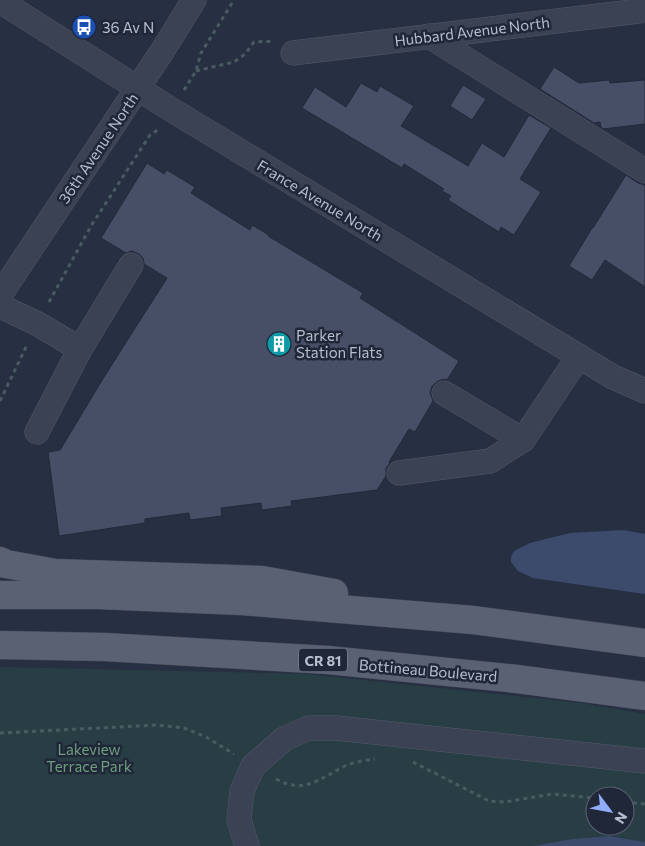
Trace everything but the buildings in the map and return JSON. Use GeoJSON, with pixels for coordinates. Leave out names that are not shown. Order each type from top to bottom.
{"type":"FeatureCollection","features":[{"type":"Feature","properties":{"kind":"main road"},"geometry":{"type":"LineString","coordinates":[[0,561],[6,564],[55,573],[262,580],[473,620]]}},
{"type":"Feature","properties":{"kind":"main road"},"geometry":{"type":"LineString","coordinates":[[0,595],[242,601],[473,620],[645,643]]}},
{"type":"Feature","properties":{"kind":"main road","name":"Bottineau Boulevard"},"geometry":{"type":"LineString","coordinates":[[0,646],[105,647],[328,660],[518,679],[645,696]]}},
{"type":"Feature","properties":{"kind":"street","name":"36th Avenue North"},"geometry":{"type":"LineString","coordinates":[[0,295],[138,88],[194,0]]}},
{"type":"Feature","properties":{"kind":"street","name":"France Avenue North"},"geometry":{"type":"LineString","coordinates":[[0,1],[172,110],[613,377],[645,391]]}},
{"type":"Feature","properties":{"kind":"street","name":"Hubbard Avenue North"},"geometry":{"type":"LineString","coordinates":[[293,53],[639,11],[645,1]]}},
{"type":"Feature","properties":{"kind":"street"},"geometry":{"type":"LineString","coordinates":[[429,36],[645,171]]}},
{"type":"Feature","properties":{"kind":"street"},"geometry":{"type":"LineString","coordinates":[[37,432],[80,349],[131,265]]}},
{"type":"Feature","properties":{"kind":"street"},"geometry":{"type":"LineString","coordinates":[[0,306],[38,324],[80,349]]}},
{"type":"Feature","properties":{"kind":"street"},"geometry":{"type":"LineString","coordinates":[[399,473],[490,461],[523,440],[579,356]]}},
{"type":"Feature","properties":{"kind":"street"},"geometry":{"type":"LineString","coordinates":[[444,392],[523,440]]}},
{"type":"Feature","properties":{"kind":"street"},"geometry":{"type":"LineString","coordinates":[[247,846],[239,820],[242,791],[253,766],[284,739],[308,728],[336,728],[645,760]]}},
{"type":"Feature","properties":{"kind":"path"},"geometry":{"type":"LineString","coordinates":[[234,0],[201,53],[196,71],[234,62],[245,54],[254,42]]}},
{"type":"Feature","properties":{"kind":"path"},"geometry":{"type":"LineString","coordinates":[[0,401],[38,324],[91,226],[150,135],[159,129]]}},
{"type":"Feature","properties":{"kind":"green space","name":"Lakeview Terrace Park"},"geometry":{"type":"Polygon","coordinates":[[[0,667],[306,674],[581,703],[645,714],[645,842],[609,836],[572,839],[533,846],[0,846],[0,667]]]}},
{"type":"Feature","properties":{"kind":"water"},"geometry":{"type":"Polygon","coordinates":[[[623,530],[645,534],[645,594],[533,578],[518,571],[511,562],[514,551],[530,543],[570,533],[623,530]]]}},
{"type":"Feature","properties":{"kind":"water"},"geometry":{"type":"Polygon","coordinates":[[[609,836],[645,842],[645,846],[533,846],[572,839],[609,836]]]}},
{"type":"Feature","properties":{"kind":"place","name":"36 Av N"},"geometry":{"type":"Point","coordinates":[84,27]}},
{"type":"Feature","properties":{"kind":"place","name":"Parker Station Flats"},"geometry":{"type":"Point","coordinates":[279,344]}}]}
